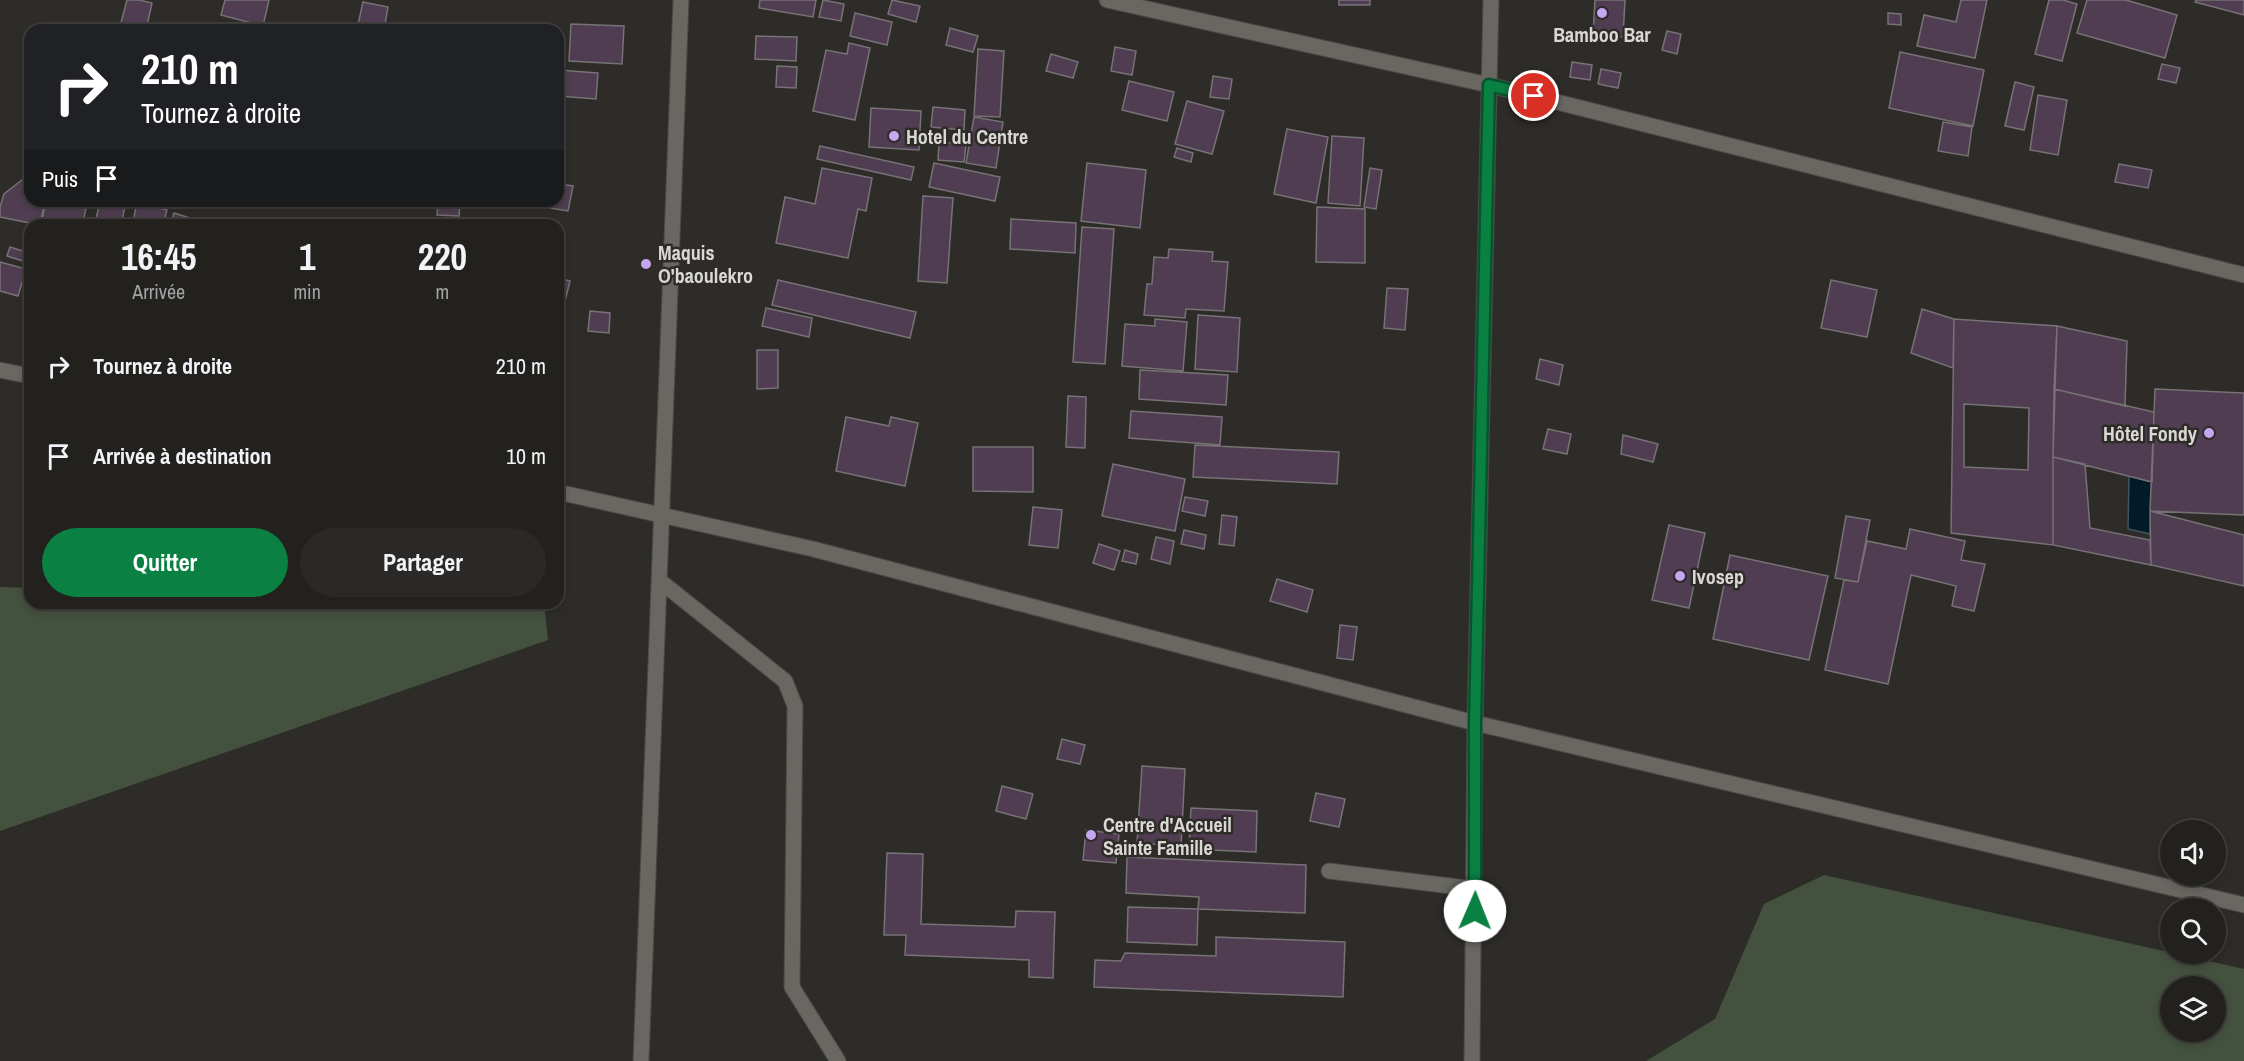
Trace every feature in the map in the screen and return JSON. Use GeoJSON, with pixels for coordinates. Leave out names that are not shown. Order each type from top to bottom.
{"type":"FeatureCollection","features":[{"type":"Feature","properties":{"kind":"street"},"geometry":{"type":"LineString","coordinates":[[641,1061],[681,0]]}},
{"type":"Feature","properties":{"kind":"street"},"geometry":{"type":"LineString","coordinates":[[1107,0],[1489,85],[2244,275]]}},
{"type":"Feature","properties":{"kind":"street"},"geometry":{"type":"LineString","coordinates":[[1472,1061],[1475,723],[1491,0]]}},
{"type":"Feature","properties":{"kind":"street"},"geometry":{"type":"LineString","coordinates":[[0,369],[24,375]]}},
{"type":"Feature","properties":{"kind":"street"},"geometry":{"type":"LineString","coordinates":[[564,493],[813,549],[1475,723],[2244,905]]}},
{"type":"Feature","properties":{"kind":"street"},"geometry":{"type":"LineString","coordinates":[[660,581],[785,681],[795,706],[792,987],[838,1061]]}},
{"type":"Feature","properties":{"kind":"street"},"geometry":{"type":"LineString","coordinates":[[1329,872],[1475,889]]}},
{"type":"Feature","properties":{"kind":"green space"},"geometry":{"type":"Polygon","coordinates":[[[0,587],[24,588],[24,609],[545,609],[548,640],[0,831],[0,587]]]}},
{"type":"Feature","properties":{"kind":"green space"},"geometry":{"type":"Polygon","coordinates":[[[1824,875],[2160,950],[2160,964],[2222,964],[2244,969],[2244,1061],[1646,1061],[1715,1019],[1764,904],[1824,875]]]}},
{"type":"Feature","properties":{"kind":"water"},"geometry":{"type":"Polygon","coordinates":[[[2129,476],[2152,482],[2150,534],[2128,529],[2129,476]]]}},
{"type":"Feature","properties":{"kind":"building"},"geometry":{"type":"Polygon","coordinates":[[[127,0],[152,3],[147,24],[121,24],[127,0]]]}},
{"type":"Feature","properties":{"kind":"building"},"geometry":{"type":"Polygon","coordinates":[[[225,0],[269,0],[263,24],[221,15],[225,0]]]}},
{"type":"Feature","properties":{"kind":"building"},"geometry":{"type":"Polygon","coordinates":[[[760,0],[816,0],[813,17],[759,8],[760,0]]]}},
{"type":"Feature","properties":{"kind":"building"},"geometry":{"type":"Polygon","coordinates":[[[823,0],[844,4],[841,21],[819,17],[823,0]]]}},
{"type":"Feature","properties":{"kind":"building"},"geometry":{"type":"Polygon","coordinates":[[[892,0],[920,6],[916,22],[888,14],[892,0]]]}},
{"type":"Feature","properties":{"kind":"building"},"geometry":{"type":"Polygon","coordinates":[[[1339,0],[1370,0],[1370,5],[1339,5],[1339,0]]]}},
{"type":"Feature","properties":{"kind":"building"},"geometry":{"type":"Polygon","coordinates":[[[1595,0],[1625,0],[1623,37],[1593,35],[1595,0]]]}},
{"type":"Feature","properties":{"kind":"building"},"geometry":{"type":"Polygon","coordinates":[[[1961,0],[1987,0],[1975,58],[1917,46],[1924,15],[1956,22],[1961,0]]]}},
{"type":"Feature","properties":{"kind":"building"},"geometry":{"type":"Polygon","coordinates":[[[2049,0],[2063,0],[2077,4],[2062,61],[2035,54],[2049,0]]]}},
{"type":"Feature","properties":{"kind":"building"},"geometry":{"type":"Polygon","coordinates":[[[2087,0],[2126,0],[2177,15],[2165,58],[2077,33],[2087,0]]]}},
{"type":"Feature","properties":{"kind":"building"},"geometry":{"type":"Polygon","coordinates":[[[2196,0],[2244,0],[2244,15],[2195,2],[2196,0]]]}},
{"type":"Feature","properties":{"kind":"building"},"geometry":{"type":"Polygon","coordinates":[[[363,2],[388,7],[385,24],[358,24],[363,2]]]}},
{"type":"Feature","properties":{"kind":"building"},"geometry":{"type":"Polygon","coordinates":[[[855,13],[892,22],[887,45],[850,36],[855,13]]]}},
{"type":"Feature","properties":{"kind":"building"},"geometry":{"type":"Polygon","coordinates":[[[1888,13],[1901,14],[1901,25],[1888,24],[1888,13]]]}},
{"type":"Feature","properties":{"kind":"building"},"geometry":{"type":"Polygon","coordinates":[[[571,24],[624,26],[622,64],[569,61],[571,24]]]}},
{"type":"Feature","properties":{"kind":"building"},"geometry":{"type":"Polygon","coordinates":[[[950,28],[978,36],[973,52],[946,45],[950,28]]]}},
{"type":"Feature","properties":{"kind":"building"},"geometry":{"type":"Polygon","coordinates":[[[1667,31],[1681,34],[1677,54],[1662,50],[1667,31]]]}},
{"type":"Feature","properties":{"kind":"building"},"geometry":{"type":"Polygon","coordinates":[[[756,36],[797,37],[796,61],[755,59],[756,36]]]}},
{"type":"Feature","properties":{"kind":"building"},"geometry":{"type":"Polygon","coordinates":[[[849,43],[870,48],[855,120],[813,111],[826,50],[847,54],[849,43]]]}},
{"type":"Feature","properties":{"kind":"building"},"geometry":{"type":"Polygon","coordinates":[[[1115,47],[1136,51],[1132,75],[1111,71],[1115,47]]]}},
{"type":"Feature","properties":{"kind":"building"},"geometry":{"type":"Polygon","coordinates":[[[978,49],[1004,51],[1000,117],[974,116],[978,49]]]}},
{"type":"Feature","properties":{"kind":"building"},"geometry":{"type":"Polygon","coordinates":[[[1900,52],[1984,70],[1973,126],[1889,108],[1900,52]]]}},
{"type":"Feature","properties":{"kind":"building"},"geometry":{"type":"Polygon","coordinates":[[[1051,54],[1078,62],[1073,78],[1046,71],[1051,54]]]}},
{"type":"Feature","properties":{"kind":"building"},"geometry":{"type":"Polygon","coordinates":[[[1572,62],[1592,65],[1590,80],[1570,77],[1572,62]]]}},
{"type":"Feature","properties":{"kind":"building"},"geometry":{"type":"Polygon","coordinates":[[[2162,64],[2180,68],[2176,83],[2158,79],[2162,64]]]}},
{"type":"Feature","properties":{"kind":"building"},"geometry":{"type":"Polygon","coordinates":[[[777,66],[797,67],[796,88],[776,87],[777,66]]]}},
{"type":"Feature","properties":{"kind":"building"},"geometry":{"type":"Polygon","coordinates":[[[1601,69],[1621,73],[1618,88],[1598,84],[1601,69]]]}},
{"type":"Feature","properties":{"kind":"building"},"geometry":{"type":"Polygon","coordinates":[[[564,70],[598,73],[596,99],[564,96],[564,70]]]}},
{"type":"Feature","properties":{"kind":"building"},"geometry":{"type":"Polygon","coordinates":[[[1213,76],[1232,79],[1229,99],[1210,97],[1213,76]]]}},
{"type":"Feature","properties":{"kind":"building"},"geometry":{"type":"Polygon","coordinates":[[[1129,81],[1174,92],[1167,121],[1122,110],[1129,81]]]}},
{"type":"Feature","properties":{"kind":"building"},"geometry":{"type":"Polygon","coordinates":[[[2015,82],[2034,87],[2024,130],[2005,126],[2015,82]]]}},
{"type":"Feature","properties":{"kind":"building"},"geometry":{"type":"Polygon","coordinates":[[[2038,95],[2067,100],[2058,155],[2030,150],[2038,95]]]}},
{"type":"Feature","properties":{"kind":"building"},"geometry":{"type":"Polygon","coordinates":[[[1187,101],[1224,111],[1212,154],[1175,144],[1187,101]]]}},
{"type":"Feature","properties":{"kind":"building"},"geometry":{"type":"Polygon","coordinates":[[[933,107],[965,110],[964,130],[931,127],[933,107]]]}},
{"type":"Feature","properties":{"kind":"building","name":"Hotel du Centre"},"geometry":{"type":"Polygon","coordinates":[[[871,108],[921,111],[919,150],[869,147],[871,108]]]}},
{"type":"Feature","properties":{"kind":"building"},"geometry":{"type":"Polygon","coordinates":[[[974,117],[1003,122],[996,168],[966,163],[974,117]]]}},
{"type":"Feature","properties":{"kind":"building"},"geometry":{"type":"Polygon","coordinates":[[[1943,122],[1972,127],[1968,156],[1938,151],[1943,122]]]}},
{"type":"Feature","properties":{"kind":"building"},"geometry":{"type":"Polygon","coordinates":[[[1287,129],[1328,137],[1316,203],[1274,194],[1287,129]]]}},
{"type":"Feature","properties":{"kind":"building"},"geometry":{"type":"Polygon","coordinates":[[[1332,136],[1364,138],[1360,206],[1328,203],[1332,136]]]}},
{"type":"Feature","properties":{"kind":"building"},"geometry":{"type":"Polygon","coordinates":[[[939,142],[966,144],[964,162],[938,160],[939,142]]]}},
{"type":"Feature","properties":{"kind":"building"},"geometry":{"type":"Polygon","coordinates":[[[820,146],[914,167],[911,180],[817,159],[820,146]]]}},
{"type":"Feature","properties":{"kind":"building"},"geometry":{"type":"Polygon","coordinates":[[[1177,148],[1193,153],[1191,162],[1174,157],[1177,148]]]}},
{"type":"Feature","properties":{"kind":"building"},"geometry":{"type":"Polygon","coordinates":[[[934,163],[1000,177],[995,201],[929,187],[934,163]]]}},
{"type":"Feature","properties":{"kind":"building"},"geometry":{"type":"Polygon","coordinates":[[[1087,163],[1146,170],[1140,228],[1081,221],[1087,163]]]}},
{"type":"Feature","properties":{"kind":"building"},"geometry":{"type":"Polygon","coordinates":[[[2119,164],[2152,170],[2148,188],[2115,182],[2119,164]]]}},
{"type":"Feature","properties":{"kind":"building"},"geometry":{"type":"Polygon","coordinates":[[[822,168],[872,178],[866,211],[858,209],[848,258],[776,243],[785,197],[815,204],[822,168]]]}},
{"type":"Feature","properties":{"kind":"building"},"geometry":{"type":"Polygon","coordinates":[[[1370,168],[1382,170],[1376,209],[1364,207],[1370,168]]]}},
{"type":"Feature","properties":{"kind":"building"},"geometry":{"type":"Polygon","coordinates":[[[24,180],[24,207],[44,207],[41,219],[24,219],[24,222],[0,217],[4,194],[24,180]]]}},
{"type":"Feature","properties":{"kind":"building"},"geometry":{"type":"Polygon","coordinates":[[[564,185],[573,186],[568,211],[544,207],[564,207],[564,185]]]}},
{"type":"Feature","properties":{"kind":"building"},"geometry":{"type":"Polygon","coordinates":[[[923,196],[953,198],[947,283],[918,281],[923,196]]]}},
{"type":"Feature","properties":{"kind":"building"},"geometry":{"type":"Polygon","coordinates":[[[45,207],[86,209],[84,219],[42,219],[45,207]]]}},
{"type":"Feature","properties":{"kind":"building"},"geometry":{"type":"Polygon","coordinates":[[[99,207],[125,207],[122,219],[96,219],[99,207]]]}},
{"type":"Feature","properties":{"kind":"building"},"geometry":{"type":"Polygon","coordinates":[[[136,207],[156,207],[167,210],[165,219],[134,219],[136,207]]]}},
{"type":"Feature","properties":{"kind":"building"},"geometry":{"type":"Polygon","coordinates":[[[438,207],[460,207],[459,216],[437,215],[438,207]]]}},
{"type":"Feature","properties":{"kind":"building"},"geometry":{"type":"Polygon","coordinates":[[[1317,207],[1365,209],[1365,263],[1316,262],[1317,207]]]}},
{"type":"Feature","properties":{"kind":"building"},"geometry":{"type":"Polygon","coordinates":[[[174,213],[190,218],[190,219],[172,219],[174,213]]]}},
{"type":"Feature","properties":{"kind":"building"},"geometry":{"type":"Polygon","coordinates":[[[1011,219],[1076,223],[1075,253],[1010,249],[1011,219]]]}},
{"type":"Feature","properties":{"kind":"building"},"geometry":{"type":"Polygon","coordinates":[[[1082,227],[1114,229],[1105,364],[1073,362],[1082,227]]]}},
{"type":"Feature","properties":{"kind":"building"},"geometry":{"type":"Polygon","coordinates":[[[10,247],[24,251],[24,261],[7,256],[10,247]]]}},
{"type":"Feature","properties":{"kind":"building"},"geometry":{"type":"Polygon","coordinates":[[[1169,249],[1213,252],[1212,261],[1228,262],[1224,311],[1186,309],[1185,318],[1144,315],[1147,284],[1152,284],[1154,257],[1168,258],[1169,249]]]}},
{"type":"Feature","properties":{"kind":"building"},"geometry":{"type":"Polygon","coordinates":[[[0,262],[24,268],[18,296],[0,291],[0,262]]]}},
{"type":"Feature","properties":{"kind":"building"},"geometry":{"type":"Polygon","coordinates":[[[564,280],[570,281],[564,301],[564,280]]]}},
{"type":"Feature","properties":{"kind":"building"},"geometry":{"type":"Polygon","coordinates":[[[778,280],[916,312],[910,338],[772,305],[778,280]]]}},
{"type":"Feature","properties":{"kind":"building"},"geometry":{"type":"Polygon","coordinates":[[[1831,280],[1877,290],[1867,337],[1821,328],[1831,280]]]}},
{"type":"Feature","properties":{"kind":"building"},"geometry":{"type":"Polygon","coordinates":[[[1387,288],[1408,289],[1405,330],[1384,328],[1387,288]]]}},
{"type":"Feature","properties":{"kind":"building"},"geometry":{"type":"Polygon","coordinates":[[[766,308],[812,318],[809,337],[762,326],[766,308]]]}},
{"type":"Feature","properties":{"kind":"building"},"geometry":{"type":"Polygon","coordinates":[[[1922,309],[1954,319],[1953,368],[1911,353],[1922,309]]]}},
{"type":"Feature","properties":{"kind":"building"},"geometry":{"type":"Polygon","coordinates":[[[590,311],[610,313],[609,333],[588,331],[590,311]]]}},
{"type":"Feature","properties":{"kind":"building"},"geometry":{"type":"Polygon","coordinates":[[[1198,315],[1240,318],[1237,372],[1195,369],[1198,315]]]}},
{"type":"Feature","properties":{"kind":"building"},"geometry":{"type":"Polygon","coordinates":[[[1155,319],[1187,322],[1183,371],[1122,366],[1125,324],[1155,326],[1155,319]]]}},
{"type":"Feature","properties":{"kind":"building"},"geometry":{"type":"Polygon","coordinates":[[[1954,319],[2057,326],[2053,545],[1951,533],[1954,319]],[[1964,404],[1964,467],[2028,470],[2029,408],[1964,404]]]}},
{"type":"Feature","properties":{"kind":"building"},"geometry":{"type":"Polygon","coordinates":[[[2057,326],[2127,341],[2125,406],[2054,389],[2057,326]]]}},
{"type":"Feature","properties":{"kind":"building"},"geometry":{"type":"Polygon","coordinates":[[[757,350],[778,350],[778,388],[757,389],[757,350]]]}},
{"type":"Feature","properties":{"kind":"building"},"geometry":{"type":"Polygon","coordinates":[[[1540,359],[1563,365],[1559,385],[1536,379],[1540,359]]]}},
{"type":"Feature","properties":{"kind":"building"},"geometry":{"type":"Polygon","coordinates":[[[1140,370],[1228,375],[1226,405],[1139,399],[1140,370]]]}},
{"type":"Feature","properties":{"kind":"building"},"geometry":{"type":"Polygon","coordinates":[[[2054,389],[2154,412],[2152,482],[2053,457],[2054,389]]]}},
{"type":"Feature","properties":{"kind":"building"},"geometry":{"type":"Polygon","coordinates":[[[2155,389],[2244,393],[2244,515],[2150,511],[2155,389]]]}},
{"type":"Feature","properties":{"kind":"building"},"geometry":{"type":"Polygon","coordinates":[[[1068,396],[1086,397],[1085,448],[1066,447],[1068,396]]]}},
{"type":"Feature","properties":{"kind":"building"},"geometry":{"type":"Polygon","coordinates":[[[1131,411],[1222,417],[1220,445],[1129,438],[1131,411]]]}},
{"type":"Feature","properties":{"kind":"building"},"geometry":{"type":"Polygon","coordinates":[[[846,417],[889,426],[891,417],[918,423],[905,486],[836,471],[846,417]]]}},
{"type":"Feature","properties":{"kind":"building"},"geometry":{"type":"Polygon","coordinates":[[[1548,429],[1571,434],[1567,454],[1543,449],[1548,429]]]}},
{"type":"Feature","properties":{"kind":"building"},"geometry":{"type":"Polygon","coordinates":[[[1623,435],[1658,444],[1653,462],[1621,454],[1623,435]]]}},
{"type":"Feature","properties":{"kind":"building"},"geometry":{"type":"Polygon","coordinates":[[[1195,445],[1339,452],[1337,484],[1193,477],[1195,445]]]}},
{"type":"Feature","properties":{"kind":"building"},"geometry":{"type":"Polygon","coordinates":[[[973,447],[1033,447],[1033,492],[973,491],[973,447]]]}},
{"type":"Feature","properties":{"kind":"building"},"geometry":{"type":"Polygon","coordinates":[[[2053,457],[2085,464],[2090,528],[2150,540],[2151,565],[2053,545],[2053,457]]]}},
{"type":"Feature","properties":{"kind":"building"},"geometry":{"type":"Polygon","coordinates":[[[1113,464],[1185,479],[1175,531],[1102,516],[1113,464]]]}},
{"type":"Feature","properties":{"kind":"building"},"geometry":{"type":"Polygon","coordinates":[[[1185,497],[1208,501],[1205,516],[1182,511],[1185,497]]]}},
{"type":"Feature","properties":{"kind":"building"},"geometry":{"type":"Polygon","coordinates":[[[1033,507],[1062,510],[1058,548],[1029,545],[1033,507]]]}},
{"type":"Feature","properties":{"kind":"building"},"geometry":{"type":"Polygon","coordinates":[[[2150,511],[2244,535],[2244,586],[2151,565],[2150,511]]]}},
{"type":"Feature","properties":{"kind":"building"},"geometry":{"type":"Polygon","coordinates":[[[1222,515],[1237,517],[1234,546],[1219,544],[1222,515]]]}},
{"type":"Feature","properties":{"kind":"building"},"geometry":{"type":"Polygon","coordinates":[[[1846,516],[1870,520],[1858,582],[1835,578],[1846,516]]]}},
{"type":"Feature","properties":{"kind":"building"},"geometry":{"type":"Polygon","coordinates":[[[1669,525],[1705,533],[1689,608],[1652,600],[1669,525]]]}},
{"type":"Feature","properties":{"kind":"building"},"geometry":{"type":"Polygon","coordinates":[[[1910,529],[1965,541],[1961,560],[1985,564],[1974,611],[1952,606],[1956,586],[1911,575],[1888,684],[1825,670],[1844,580],[1858,582],[1867,541],[1906,549],[1910,529]]]}},
{"type":"Feature","properties":{"kind":"building"},"geometry":{"type":"Polygon","coordinates":[[[1184,530],[1206,535],[1204,549],[1181,544],[1184,530]]]}},
{"type":"Feature","properties":{"kind":"building"},"geometry":{"type":"Polygon","coordinates":[[[1156,537],[1174,541],[1170,564],[1151,559],[1156,537]]]}},
{"type":"Feature","properties":{"kind":"building"},"geometry":{"type":"Polygon","coordinates":[[[1099,544],[1120,551],[1114,570],[1093,563],[1099,544]]]}},
{"type":"Feature","properties":{"kind":"building"},"geometry":{"type":"Polygon","coordinates":[[[1125,550],[1138,554],[1136,564],[1122,561],[1125,550]]]}},
{"type":"Feature","properties":{"kind":"building"},"geometry":{"type":"Polygon","coordinates":[[[1730,555],[1828,576],[1809,660],[1713,639],[1730,555]]]}},
{"type":"Feature","properties":{"kind":"building"},"geometry":{"type":"Polygon","coordinates":[[[1277,579],[1313,590],[1307,612],[1270,601],[1277,579]]]}},
{"type":"Feature","properties":{"kind":"building"},"geometry":{"type":"Polygon","coordinates":[[[1340,625],[1357,627],[1353,660],[1337,658],[1340,625]]]}},
{"type":"Feature","properties":{"kind":"building"},"geometry":{"type":"Polygon","coordinates":[[[1062,739],[1085,745],[1080,764],[1057,759],[1062,739]]]}},
{"type":"Feature","properties":{"kind":"building"},"geometry":{"type":"Polygon","coordinates":[[[1142,766],[1185,769],[1181,846],[1137,843],[1142,766]]]}},
{"type":"Feature","properties":{"kind":"building"},"geometry":{"type":"Polygon","coordinates":[[[1002,786],[1033,794],[1026,819],[996,811],[1002,786]]]}},
{"type":"Feature","properties":{"kind":"building"},"geometry":{"type":"Polygon","coordinates":[[[1316,793],[1345,799],[1339,827],[1310,821],[1316,793]]]}},
{"type":"Feature","properties":{"kind":"building"},"geometry":{"type":"Polygon","coordinates":[[[1191,808],[1257,811],[1256,852],[1189,849],[1191,808]]]}},
{"type":"Feature","properties":{"kind":"building"},"geometry":{"type":"Polygon","coordinates":[[[1086,830],[1119,834],[1116,863],[1083,860],[1086,830]]]}},
{"type":"Feature","properties":{"kind":"building"},"geometry":{"type":"Polygon","coordinates":[[[887,853],[923,854],[921,924],[1015,927],[1016,911],[1055,912],[1053,978],[1029,977],[1029,960],[905,955],[906,935],[884,935],[887,853]]]}},
{"type":"Feature","properties":{"kind":"building"},"geometry":{"type":"Polygon","coordinates":[[[1127,857],[1306,865],[1305,913],[1198,909],[1199,897],[1126,893],[1127,857]]]}},
{"type":"Feature","properties":{"kind":"building"},"geometry":{"type":"Polygon","coordinates":[[[1128,907],[1198,909],[1197,945],[1127,942],[1128,907]]]}},
{"type":"Feature","properties":{"kind":"building"},"geometry":{"type":"Polygon","coordinates":[[[1216,937],[1345,942],[1343,997],[1094,987],[1095,960],[1121,961],[1125,953],[1216,956],[1216,937]]]}},
{"type":"Feature","properties":{"kind":"place","name":"Bamboo Bar"},"geometry":{"type":"Point","coordinates":[1602,13]}},
{"type":"Feature","properties":{"kind":"place","name":"Hotel du Centre"},"geometry":{"type":"Point","coordinates":[894,136]}},
{"type":"Feature","properties":{"kind":"place","name":"Maquis O'baoulekro"},"geometry":{"type":"Point","coordinates":[646,264]}},
{"type":"Feature","properties":{"kind":"place","name":"Hôtel Fondy"},"geometry":{"type":"Point","coordinates":[2209,433]}},
{"type":"Feature","properties":{"kind":"place","name":"Ivosep"},"geometry":{"type":"Point","coordinates":[1680,576]}},
{"type":"Feature","properties":{"kind":"place","name":"Centre d'Accueil Sainte Famille"},"geometry":{"type":"Point","coordinates":[1091,835]}},
{"type":"Feature","properties":{"kind":"route"},"geometry":{"type":"LineString","coordinates":[[1475,911],[1475,723],[1489,85],[1534,96]]}}]}
